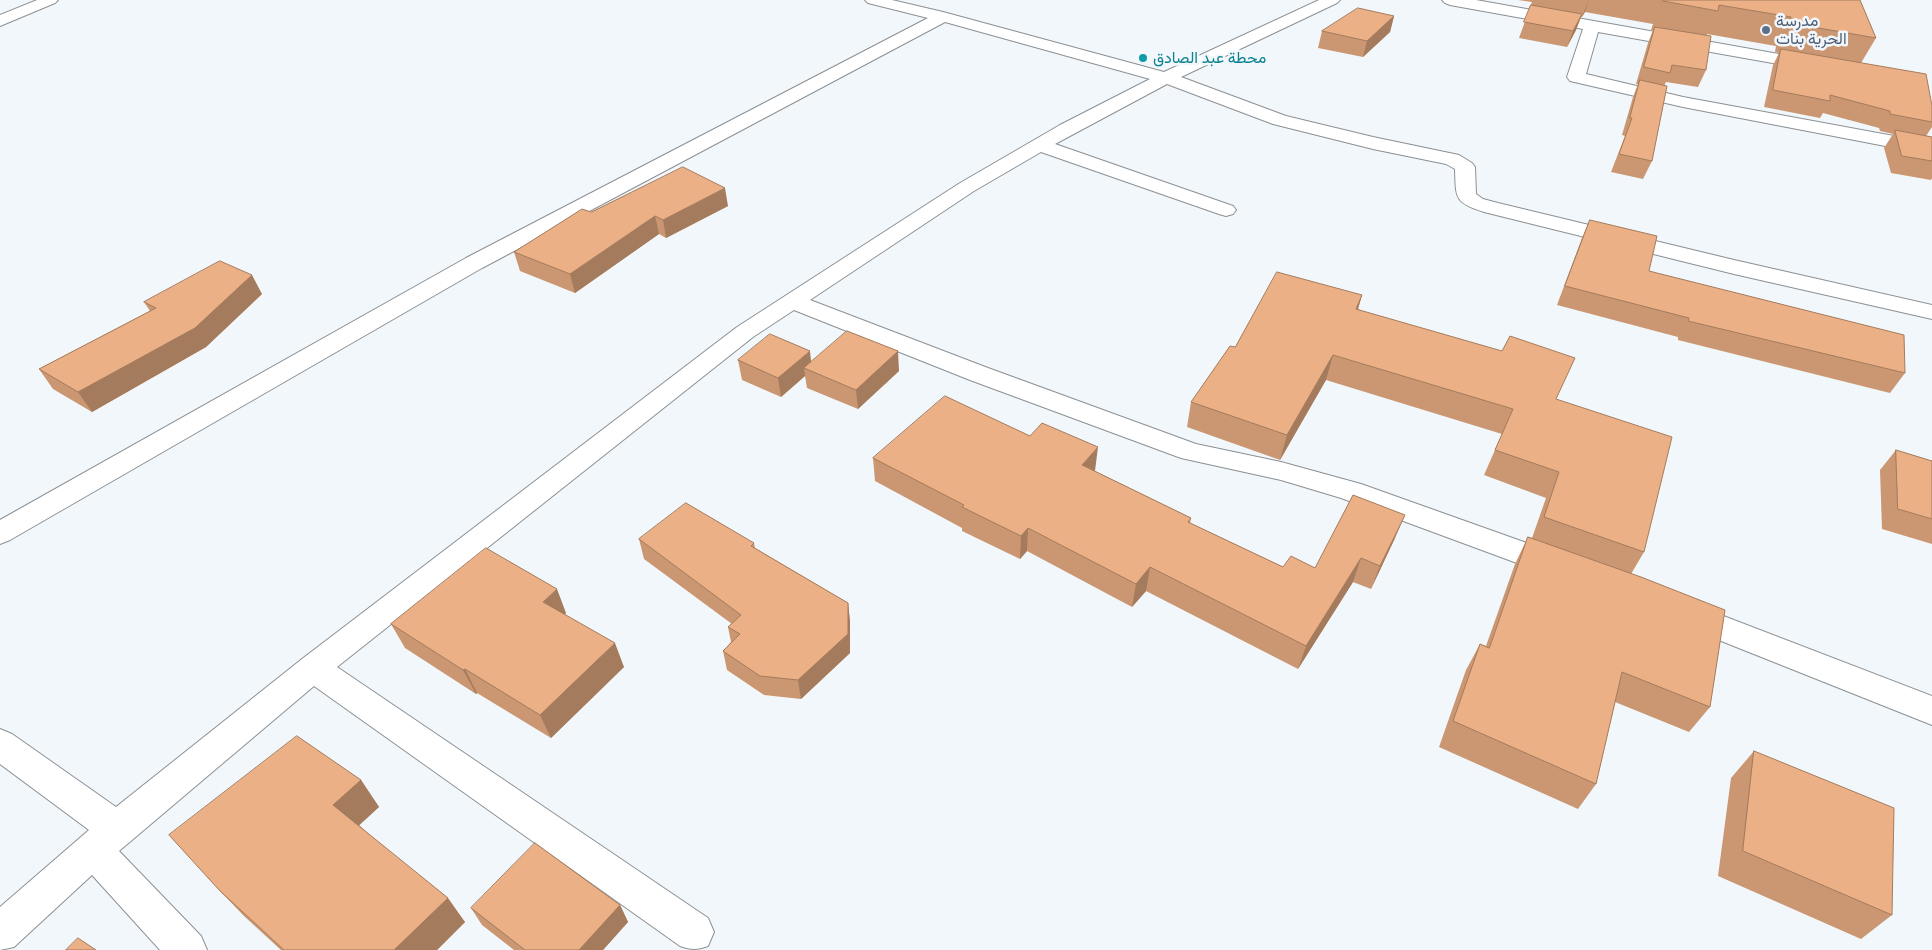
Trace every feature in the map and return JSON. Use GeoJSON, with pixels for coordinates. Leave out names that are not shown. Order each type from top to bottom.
{"type":"FeatureCollection","features":[{"type":"Feature","properties":{"kind":"street"},"geometry":{"type":"LineString","coordinates":[[0,21],[50,0]]}},
{"type":"Feature","properties":{"kind":"street"},"geometry":{"type":"LineString","coordinates":[[873,0],[943,17],[1166,78],[1280,120],[1373,143],[1452,159],[1465,167],[1466,196],[1476,203],[1492,208],[1734,267],[1932,312]]}},
{"type":"Feature","properties":{"kind":"street"},"geometry":{"type":"LineString","coordinates":[[0,933],[105,840],[313,668],[745,332],[967,187],[1066,129],[1166,78],[1332,0]]}},
{"type":"Feature","properties":{"kind":"street"},"geometry":{"type":"LineString","coordinates":[[1450,0],[1827,68]]}},
{"type":"Feature","properties":{"kind":"street"},"geometry":{"type":"LineString","coordinates":[[0,533],[474,263],[943,17]]}},
{"type":"Feature","properties":{"kind":"street"},"geometry":{"type":"LineString","coordinates":[[1592,26],[1576,77],[1683,102],[1932,149]]}},
{"type":"Feature","properties":{"kind":"street"},"geometry":{"type":"LineString","coordinates":[[1039,145],[1226,210]]}},
{"type":"Feature","properties":{"kind":"street"},"geometry":{"type":"LineString","coordinates":[[792,301],[979,374],[1191,452],[1280,471],[1351,491],[1581,574]]}},
{"type":"Feature","properties":{"kind":"street"},"geometry":{"type":"LineString","coordinates":[[1664,605],[1932,711]]}},
{"type":"Feature","properties":{"kind":"street"},"geometry":{"type":"LineString","coordinates":[[313,668],[694,932]]}},
{"type":"Feature","properties":{"kind":"street"},"geometry":{"type":"LineString","coordinates":[[0,744],[105,840],[187,950]]}},
{"type":"Feature","properties":{"kind":"building"},"geometry":{"type":"Polygon","coordinates":[[[1664,0],[1860,0],[1876,38],[1790,23],[1791,17],[1719,5],[1718,11],[1664,0]]]}},
{"type":"Feature","properties":{"kind":"building"},"geometry":{"type":"Polygon","coordinates":[[[1531,5],[1582,14],[1573,31],[1524,22],[1531,5]]]}},
{"type":"Feature","properties":{"kind":"building"},"geometry":{"type":"Polygon","coordinates":[[[1358,8],[1394,16],[1367,41],[1322,31],[1358,8]]]}},
{"type":"Feature","properties":{"kind":"building"},"geometry":{"type":"Polygon","coordinates":[[[1655,27],[1711,36],[1706,70],[1672,65],[1670,73],[1644,67],[1655,27]]]}},
{"type":"Feature","properties":{"kind":"building"},"geometry":{"type":"Polygon","coordinates":[[[1781,49],[1926,74],[1932,106],[1932,122],[1890,114],[1890,111],[1830,95],[1830,101],[1773,90],[1781,49]]]}},
{"type":"Feature","properties":{"kind":"building"},"geometry":{"type":"Polygon","coordinates":[[[1640,80],[1667,86],[1652,161],[1619,154],[1632,118],[1630,118],[1640,80]]]}},
{"type":"Feature","properties":{"kind":"building"},"geometry":{"type":"Polygon","coordinates":[[[1895,130],[1932,137],[1932,161],[1902,156],[1895,130]]]}},
{"type":"Feature","properties":{"kind":"building"},"geometry":{"type":"Polygon","coordinates":[[[683,167],[725,188],[663,220],[655,216],[570,274],[514,252],[582,209],[591,212],[683,167]]]}},
{"type":"Feature","properties":{"kind":"building"},"geometry":{"type":"Polygon","coordinates":[[[1590,220],[1657,236],[1649,271],[1904,335],[1905,373],[1688,321],[1689,318],[1565,286],[1590,220]]]}},
{"type":"Feature","properties":{"kind":"building"},"geometry":{"type":"Polygon","coordinates":[[[220,261],[252,275],[195,328],[78,392],[39,369],[156,308],[144,302],[220,261]]]}},
{"type":"Feature","properties":{"kind":"building"},"geometry":{"type":"Polygon","coordinates":[[[1277,272],[1362,295],[1356,309],[1502,351],[1510,336],[1575,358],[1556,399],[1672,437],[1644,552],[1544,517],[1559,472],[1495,450],[1513,409],[1333,355],[1287,435],[1191,402],[1230,346],[1235,347],[1277,272]]]}},
{"type":"Feature","properties":{"kind":"building"},"geometry":{"type":"Polygon","coordinates":[[[847,331],[898,351],[856,390],[804,368],[847,331]]]}},
{"type":"Feature","properties":{"kind":"building"},"geometry":{"type":"Polygon","coordinates":[[[770,334],[810,351],[778,378],[738,360],[770,334]]]}},
{"type":"Feature","properties":{"kind":"building"},"geometry":{"type":"Polygon","coordinates":[[[945,396],[1030,436],[1042,423],[1098,447],[1082,465],[1191,518],[1188,522],[1283,567],[1291,556],[1315,568],[1353,495],[1405,515],[1380,566],[1361,558],[1306,646],[1150,567],[1136,584],[1028,528],[1021,536],[962,507],[964,505],[873,458],[945,396]]]}},
{"type":"Feature","properties":{"kind":"building"},"geometry":{"type":"Polygon","coordinates":[[[1896,450],[1932,461],[1932,519],[1898,509],[1896,450]]]}},
{"type":"Feature","properties":{"kind":"building"},"geometry":{"type":"Polygon","coordinates":[[[686,503],[754,543],[751,546],[848,603],[848,634],[798,680],[760,676],[723,651],[740,634],[728,627],[741,615],[639,539],[686,503]]]}},
{"type":"Feature","properties":{"kind":"building"},"geometry":{"type":"Polygon","coordinates":[[[1528,537],[1641,577],[1725,610],[1710,707],[1622,672],[1596,784],[1453,721],[1480,644],[1489,648],[1528,537]]]}},
{"type":"Feature","properties":{"kind":"building"},"geometry":{"type":"Polygon","coordinates":[[[486,548],[557,589],[543,602],[615,643],[540,715],[465,669],[463,670],[391,624],[486,548]]]}},
{"type":"Feature","properties":{"kind":"building"},"geometry":{"type":"Polygon","coordinates":[[[297,736],[361,780],[333,805],[448,898],[394,950],[284,950],[220,891],[169,835],[297,736]]]}},
{"type":"Feature","properties":{"kind":"building"},"geometry":{"type":"Polygon","coordinates":[[[1754,751],[1894,808],[1892,915],[1743,851],[1754,751]]]}},
{"type":"Feature","properties":{"kind":"building"},"geometry":{"type":"Polygon","coordinates":[[[535,843],[620,905],[579,950],[525,950],[471,908],[535,843]]]}},
{"type":"Feature","properties":{"kind":"building"},"geometry":{"type":"Polygon","coordinates":[[[78,938],[96,950],[66,950],[78,938]]]}},
{"type":"Feature","properties":{"kind":"place","name":"مدرسة الحرية بنات"},"geometry":{"type":"Point","coordinates":[1766,30]}},
{"type":"Feature","properties":{"kind":"place","name":"محطة عبد الصادق"},"geometry":{"type":"Point","coordinates":[1143,58]}}]}
